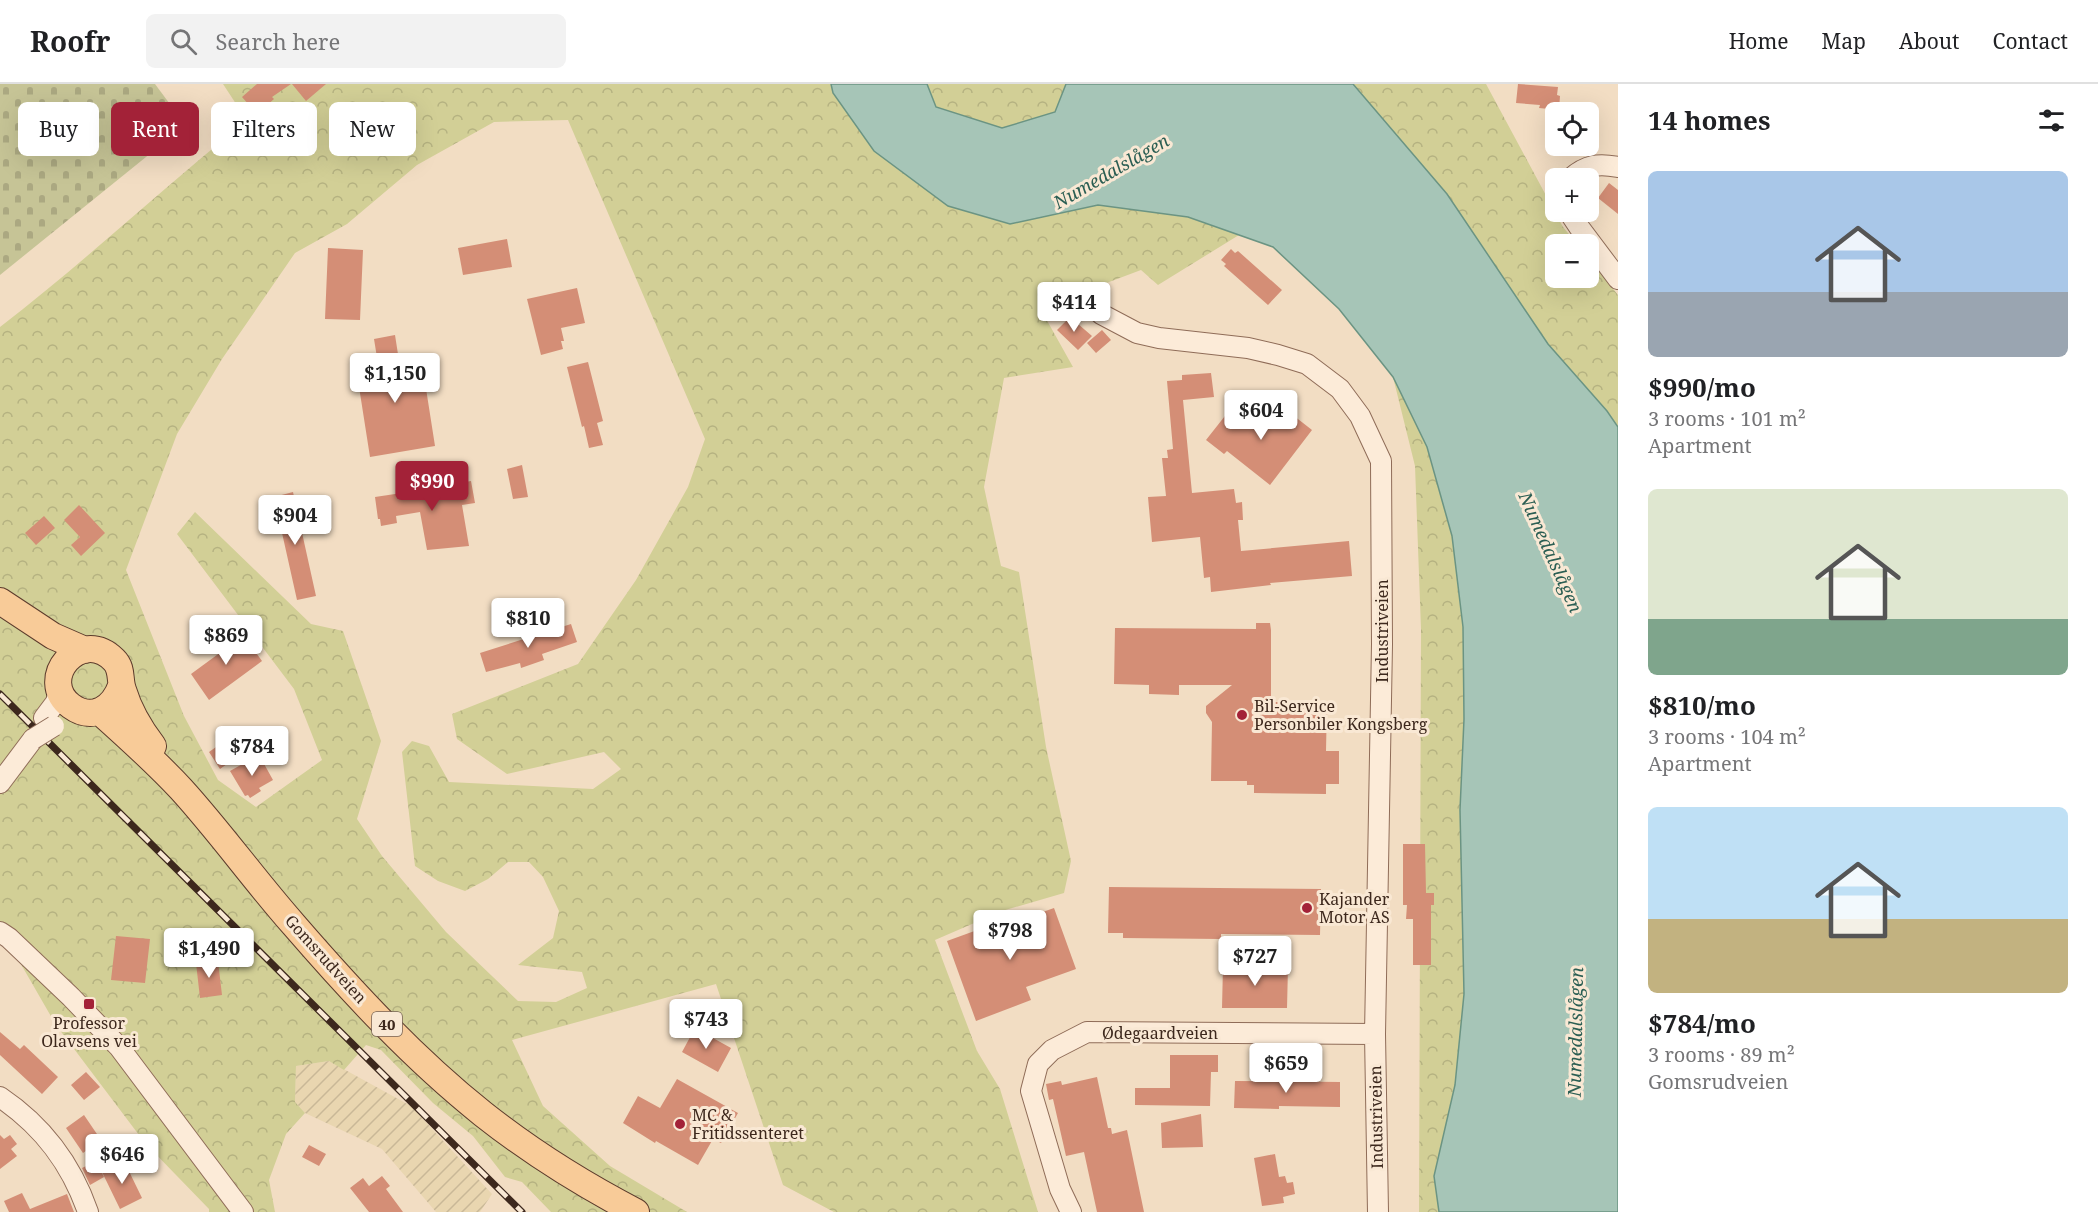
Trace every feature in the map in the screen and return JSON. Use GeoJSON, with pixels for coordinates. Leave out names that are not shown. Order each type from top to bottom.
{"type":"FeatureCollection","features":[{"type":"Feature","properties":{"kind":"main road","name":"40"},"geometry":{"type":"LineString","coordinates":[[4,605],[53,636],[85,650],[105,652],[113,659],[121,674],[121,686]]}},
{"type":"Feature","properties":{"kind":"main road","name":"40"},"geometry":{"type":"LineString","coordinates":[[4,605],[42,650],[67,703],[90,711]]}},
{"type":"Feature","properties":{"kind":"main road"},"geometry":{"type":"LineString","coordinates":[[59,682],[62,666],[67,659],[85,650]]}},
{"type":"Feature","properties":{"kind":"main road"},"geometry":{"type":"LineString","coordinates":[[90,711],[114,702],[121,686]]}},
{"type":"Feature","properties":{"kind":"main road","name":"Gomsrudveien"},"geometry":{"type":"LineString","coordinates":[[121,686],[138,723],[181,789]]}},
{"type":"Feature","properties":{"kind":"main road","name":"Gomsrudveien"},"geometry":{"type":"LineString","coordinates":[[90,711],[130,737],[181,789],[293,925],[343,980],[419,1057],[483,1114],[528,1148],[636,1212]]}},
{"type":"Feature","properties":{"kind":"street"},"geometry":{"type":"LineString","coordinates":[[1586,168],[1590,165],[1618,167]]}},
{"type":"Feature","properties":{"kind":"street"},"geometry":{"type":"LineString","coordinates":[[1576,222],[1618,279]]}},
{"type":"Feature","properties":{"kind":"street","name":"Industriveien"},"geometry":{"type":"LineString","coordinates":[[1101,314],[1137,333],[1148,336],[1248,348],[1307,364],[1340,389],[1360,416],[1381,461],[1382,644],[1375,1034],[1378,1212]]}},
{"type":"Feature","properties":{"kind":"street"},"geometry":{"type":"LineString","coordinates":[[0,783],[49,722],[56,702],[59,682]]}},
{"type":"Feature","properties":{"kind":"street"},"geometry":{"type":"LineString","coordinates":[[49,722],[90,711]]}},
{"type":"Feature","properties":{"kind":"street"},"geometry":{"type":"LineString","coordinates":[[3,931],[119,1047],[243,1212]]}},
{"type":"Feature","properties":{"kind":"street","name":"Ødegaardveien"},"geometry":{"type":"LineString","coordinates":[[1071,1212],[1060,1189],[1031,1091],[1038,1064],[1052,1050],[1087,1032],[1375,1034]]}},
{"type":"Feature","properties":{"kind":"street"},"geometry":{"type":"LineString","coordinates":[[0,1097],[25,1117],[51,1143],[67,1164],[81,1191],[88,1212]]}},
{"type":"Feature","properties":{"kind":"shaded area"},"geometry":{"type":"Polygon","coordinates":[[[329,1061],[411,1106],[492,1194],[480,1212],[436,1212],[382,1149],[305,1113],[295,1102],[296,1066],[329,1061]]]}},
{"type":"Feature","properties":{"kind":"green space"},"geometry":{"type":"Polygon","coordinates":[[[0,84],[155,84],[168,102],[111,102],[111,156],[147,156],[0,275],[0,84]]]}},
{"type":"Feature","properties":{"kind":"green space"},"geometry":{"type":"Polygon","coordinates":[[[223,84],[831,84],[833,93],[874,151],[948,206],[1010,224],[1098,205],[1188,217],[1239,235],[1158,285],[1141,270],[1040,308],[1073,367],[1004,378],[984,487],[1001,566],[1019,572],[1046,747],[1071,861],[1064,893],[1002,911],[935,940],[977,1051],[1000,1089],[1038,1212],[834,1212],[783,1185],[716,984],[512,1040],[543,1106],[610,1166],[687,1212],[551,1212],[522,1182],[505,1177],[473,1136],[433,1103],[381,1050],[366,1045],[344,1070],[329,1061],[296,1066],[295,1102],[305,1113],[286,1134],[269,1180],[275,1212],[209,1212],[209,1209],[145,1143],[56,1025],[7,940],[0,933],[0,327],[211,150],[211,156],[317,156],[317,102],[235,102],[223,84]],[[568,120],[494,122],[417,165],[347,224],[295,253],[222,359],[177,434],[126,570],[184,716],[218,780],[256,807],[322,760],[294,689],[177,534],[195,512],[311,624],[343,631],[381,741],[357,819],[382,856],[446,932],[518,1001],[556,1002],[587,988],[582,972],[518,965],[553,938],[559,911],[543,877],[529,862],[508,862],[488,879],[465,891],[438,881],[415,866],[402,752],[412,741],[429,746],[449,782],[593,789],[621,769],[604,752],[507,774],[457,739],[452,714],[578,664],[636,580],[688,487],[705,439],[568,120]]]}},
{"type":"Feature","properties":{"kind":"green space"},"geometry":{"type":"Polygon","coordinates":[[[927,84],[1066,84],[1056,112],[1002,128],[936,107],[927,84]]]}},
{"type":"Feature","properties":{"kind":"green space"},"geometry":{"type":"Polygon","coordinates":[[[1353,84],[1486,84],[1545,194],[1545,222],[1560,222],[1569,234],[1545,234],[1545,288],[1599,288],[1599,271],[1618,295],[1618,427],[1607,411],[1548,344],[1447,194],[1353,84]]]}},
{"type":"Feature","properties":{"kind":"green space"},"geometry":{"type":"Polygon","coordinates":[[[1393,377],[1427,447],[1452,536],[1463,627],[1464,719],[1460,810],[1464,994],[1455,1085],[1435,1176],[1439,1212],[1419,1212],[1421,629],[1415,466],[1393,377]]]}},
{"type":"Feature","properties":{"kind":"water","name":"Numedalslågen"},"geometry":{"type":"Polygon","coordinates":[[[831,84],[927,84],[936,107],[1002,128],[1055,112],[1066,84],[1353,84],[1447,194],[1548,344],[1607,411],[1618,427],[1618,1212],[1439,1212],[1434,1176],[1455,1085],[1464,994],[1460,810],[1464,719],[1463,627],[1452,536],[1427,447],[1393,377],[1339,309],[1273,247],[1188,217],[1098,205],[1010,224],[948,206],[874,151],[833,93],[831,84]]]}},
{"type":"Feature","properties":{"kind":"building"},"geometry":{"type":"Polygon","coordinates":[[[257,84],[291,84],[272,97],[274,99],[271,102],[246,102],[242,97],[257,84]]]}},
{"type":"Feature","properties":{"kind":"building"},"geometry":{"type":"Polygon","coordinates":[[[292,84],[326,84],[306,101],[292,84]]]}},
{"type":"Feature","properties":{"kind":"building"},"geometry":{"type":"Polygon","coordinates":[[[1518,84],[1558,87],[1557,95],[1560,96],[1560,102],[1545,102],[1545,109],[1539,108],[1540,105],[1516,103],[1518,84]]]}},
{"type":"Feature","properties":{"kind":"building"},"geometry":{"type":"Polygon","coordinates":[[[1609,183],[1618,190],[1618,214],[1599,199],[1609,183]]]}},
{"type":"Feature","properties":{"kind":"building"},"geometry":{"type":"Polygon","coordinates":[[[507,239],[512,267],[463,275],[458,248],[507,239]]]}},
{"type":"Feature","properties":{"kind":"building"},"geometry":{"type":"Polygon","coordinates":[[[328,248],[363,250],[360,320],[325,319],[328,248]]]}},
{"type":"Feature","properties":{"kind":"building"},"geometry":{"type":"Polygon","coordinates":[[[1231,249],[1235,253],[1238,251],[1282,290],[1268,305],[1224,266],[1226,264],[1221,260],[1231,249]]]}},
{"type":"Feature","properties":{"kind":"building"},"geometry":{"type":"Polygon","coordinates":[[[577,288],[585,323],[561,328],[563,349],[541,355],[527,299],[577,288]]]}},
{"type":"Feature","properties":{"kind":"building"},"geometry":{"type":"Polygon","coordinates":[[[1070,317],[1092,336],[1078,350],[1057,330],[1070,317]]]}},
{"type":"Feature","properties":{"kind":"building"},"geometry":{"type":"Polygon","coordinates":[[[1102,330],[1111,340],[1096,353],[1087,343],[1102,330]]]}},
{"type":"Feature","properties":{"kind":"building"},"geometry":{"type":"Polygon","coordinates":[[[395,335],[400,367],[422,363],[435,446],[370,457],[357,374],[379,370],[374,339],[395,335]]]}},
{"type":"Feature","properties":{"kind":"building"},"geometry":{"type":"Polygon","coordinates":[[[588,362],[603,421],[597,423],[603,445],[589,448],[567,367],[588,362]]]}},
{"type":"Feature","properties":{"kind":"building"},"geometry":{"type":"Polygon","coordinates":[[[1211,373],[1214,397],[1183,400],[1192,493],[1234,489],[1236,503],[1242,502],[1243,520],[1238,520],[1241,551],[1349,541],[1352,576],[1270,583],[1271,585],[1211,592],[1210,577],[1204,578],[1200,537],[1152,542],[1148,497],[1166,496],[1162,458],[1168,458],[1167,450],[1173,449],[1167,381],[1182,380],[1182,375],[1211,373]]]}},
{"type":"Feature","properties":{"kind":"building"},"geometry":{"type":"Polygon","coordinates":[[[1280,405],[1312,430],[1270,485],[1227,451],[1224,454],[1206,440],[1232,407],[1248,420],[1252,414],[1266,424],[1280,405]]]}},
{"type":"Feature","properties":{"kind":"building"},"geometry":{"type":"Polygon","coordinates":[[[522,465],[528,497],[513,499],[507,469],[522,465]]]}},
{"type":"Feature","properties":{"kind":"building"},"geometry":{"type":"Polygon","coordinates":[[[430,481],[431,488],[471,481],[475,503],[462,505],[469,546],[427,550],[420,512],[396,516],[397,523],[381,526],[375,497],[415,491],[414,484],[430,481]]]}},
{"type":"Feature","properties":{"kind":"building"},"geometry":{"type":"Polygon","coordinates":[[[293,492],[316,596],[297,600],[274,497],[293,492]]]}},
{"type":"Feature","properties":{"kind":"building"},"geometry":{"type":"Polygon","coordinates":[[[79,505],[105,533],[81,556],[71,545],[80,537],[64,520],[79,505]]]}},
{"type":"Feature","properties":{"kind":"building"},"geometry":{"type":"Polygon","coordinates":[[[44,516],[55,528],[36,545],[25,533],[44,516]]]}},
{"type":"Feature","properties":{"kind":"building"},"geometry":{"type":"Polygon","coordinates":[[[1256,623],[1270,623],[1271,702],[1327,702],[1326,751],[1339,751],[1339,784],[1326,784],[1326,794],[1254,793],[1254,785],[1247,785],[1247,781],[1211,781],[1212,722],[1206,713],[1206,706],[1232,685],[1179,685],[1179,695],[1149,694],[1149,685],[1114,684],[1115,628],[1256,629],[1256,623]]]}},
{"type":"Feature","properties":{"kind":"building"},"geometry":{"type":"Polygon","coordinates":[[[571,624],[577,642],[542,654],[544,660],[521,668],[520,663],[486,672],[480,653],[571,624]]]}},
{"type":"Feature","properties":{"kind":"building"},"geometry":{"type":"Polygon","coordinates":[[[227,634],[233,643],[243,635],[262,661],[209,700],[191,674],[221,652],[215,643],[227,634]]]}},
{"type":"Feature","properties":{"kind":"building"},"geometry":{"type":"Polygon","coordinates":[[[223,742],[234,759],[220,769],[209,752],[223,742]]]}},
{"type":"Feature","properties":{"kind":"building"},"geometry":{"type":"Polygon","coordinates":[[[255,757],[260,764],[263,762],[273,780],[259,788],[261,791],[250,798],[248,795],[245,796],[230,771],[255,757]]]}},
{"type":"Feature","properties":{"kind":"building"},"geometry":{"type":"Polygon","coordinates":[[[1403,844],[1425,844],[1426,893],[1434,893],[1434,905],[1431,905],[1431,965],[1413,965],[1413,919],[1406,919],[1407,905],[1403,905],[1403,844]]]}},
{"type":"Feature","properties":{"kind":"building"},"geometry":{"type":"Polygon","coordinates":[[[1109,887],[1321,889],[1320,935],[1221,934],[1221,939],[1123,938],[1123,933],[1108,933],[1109,887]]]}},
{"type":"Feature","properties":{"kind":"building"},"geometry":{"type":"Polygon","coordinates":[[[1054,908],[1076,969],[1026,987],[1031,1000],[976,1021],[947,941],[1002,921],[1003,926],[1054,908]]]}},
{"type":"Feature","properties":{"kind":"building"},"geometry":{"type":"Polygon","coordinates":[[[116,936],[150,939],[145,983],[111,980],[116,936]]]}},
{"type":"Feature","properties":{"kind":"building"},"geometry":{"type":"Polygon","coordinates":[[[218,961],[222,995],[200,998],[196,963],[218,961]]]}},
{"type":"Feature","properties":{"kind":"building"},"geometry":{"type":"Polygon","coordinates":[[[1223,966],[1288,967],[1287,1008],[1222,1008],[1223,966]]]}},
{"type":"Feature","properties":{"kind":"building"},"geometry":{"type":"Polygon","coordinates":[[[695,1028],[731,1048],[718,1072],[682,1052],[695,1028]]]}},
{"type":"Feature","properties":{"kind":"building"},"geometry":{"type":"Polygon","coordinates":[[[0,1032],[20,1049],[24,1045],[58,1077],[42,1094],[0,1055],[0,1032]]]}},
{"type":"Feature","properties":{"kind":"building"},"geometry":{"type":"Polygon","coordinates":[[[1170,1055],[1218,1055],[1218,1072],[1211,1072],[1210,1106],[1135,1105],[1135,1088],[1170,1088],[1170,1055]]]}},
{"type":"Feature","properties":{"kind":"building"},"geometry":{"type":"Polygon","coordinates":[[[86,1072],[100,1087],[84,1100],[71,1085],[86,1072]]]}},
{"type":"Feature","properties":{"kind":"building"},"geometry":{"type":"Polygon","coordinates":[[[1097,1077],[1108,1128],[1111,1128],[1112,1134],[1127,1130],[1144,1212],[1097,1212],[1084,1152],[1066,1156],[1053,1099],[1049,1100],[1046,1084],[1061,1081],[1062,1085],[1097,1077]]]}},
{"type":"Feature","properties":{"kind":"building"},"geometry":{"type":"Polygon","coordinates":[[[677,1079],[738,1113],[721,1143],[713,1139],[698,1165],[656,1141],[655,1143],[623,1123],[638,1096],[660,1108],[677,1079]]]}},
{"type":"Feature","properties":{"kind":"building"},"geometry":{"type":"Polygon","coordinates":[[[1235,1081],[1340,1082],[1340,1107],[1234,1108],[1235,1081]]]}},
{"type":"Feature","properties":{"kind":"building"},"geometry":{"type":"Polygon","coordinates":[[[1201,1114],[1203,1147],[1162,1148],[1161,1123],[1201,1114]]]}},
{"type":"Feature","properties":{"kind":"building"},"geometry":{"type":"Polygon","coordinates":[[[84,1115],[101,1140],[83,1153],[66,1128],[84,1115]]]}},
{"type":"Feature","properties":{"kind":"building"},"geometry":{"type":"Polygon","coordinates":[[[0,1135],[4,1139],[10,1135],[17,1144],[11,1149],[17,1156],[0,1169],[0,1135]]]}},
{"type":"Feature","properties":{"kind":"building"},"geometry":{"type":"Polygon","coordinates":[[[309,1145],[326,1154],[319,1166],[302,1157],[309,1145]]]}},
{"type":"Feature","properties":{"kind":"building"},"geometry":{"type":"Polygon","coordinates":[[[1275,1154],[1279,1177],[1285,1176],[1287,1183],[1293,1182],[1295,1194],[1283,1197],[1284,1203],[1262,1206],[1254,1158],[1275,1154]]]}},
{"type":"Feature","properties":{"kind":"building"},"geometry":{"type":"Polygon","coordinates":[[[96,1161],[104,1177],[90,1185],[82,1168],[96,1161]]]}},
{"type":"Feature","properties":{"kind":"building"},"geometry":{"type":"Polygon","coordinates":[[[124,1161],[142,1198],[120,1209],[102,1172],[124,1161]]]}},
{"type":"Feature","properties":{"kind":"building"},"geometry":{"type":"Polygon","coordinates":[[[382,1176],[390,1186],[386,1189],[403,1212],[369,1212],[350,1188],[363,1178],[369,1186],[382,1176]]]}},
{"type":"Feature","properties":{"kind":"building"},"geometry":{"type":"Polygon","coordinates":[[[22,1193],[30,1209],[67,1194],[74,1212],[9,1212],[4,1201],[22,1193]]]}},
{"type":"Feature","properties":{"kind":"railway"},"geometry":{"type":"LineString","coordinates":[[0,694],[522,1212]]}},
{"type":"Feature","properties":{"kind":"place","name":"Bil-Service Personbiler Kongsberg"},"geometry":{"type":"Point","coordinates":[1242,715]}},
{"type":"Feature","properties":{"kind":"place","name":"Kajander Motor AS"},"geometry":{"type":"Point","coordinates":[1307,908]}},
{"type":"Feature","properties":{"kind":"place","name":"Professor Olavsens vei"},"geometry":{"type":"Point","coordinates":[89,1004]}},
{"type":"Feature","properties":{"kind":"place","name":"MC & Fritidssenteret"},"geometry":{"type":"Point","coordinates":[680,1124]}}]}
